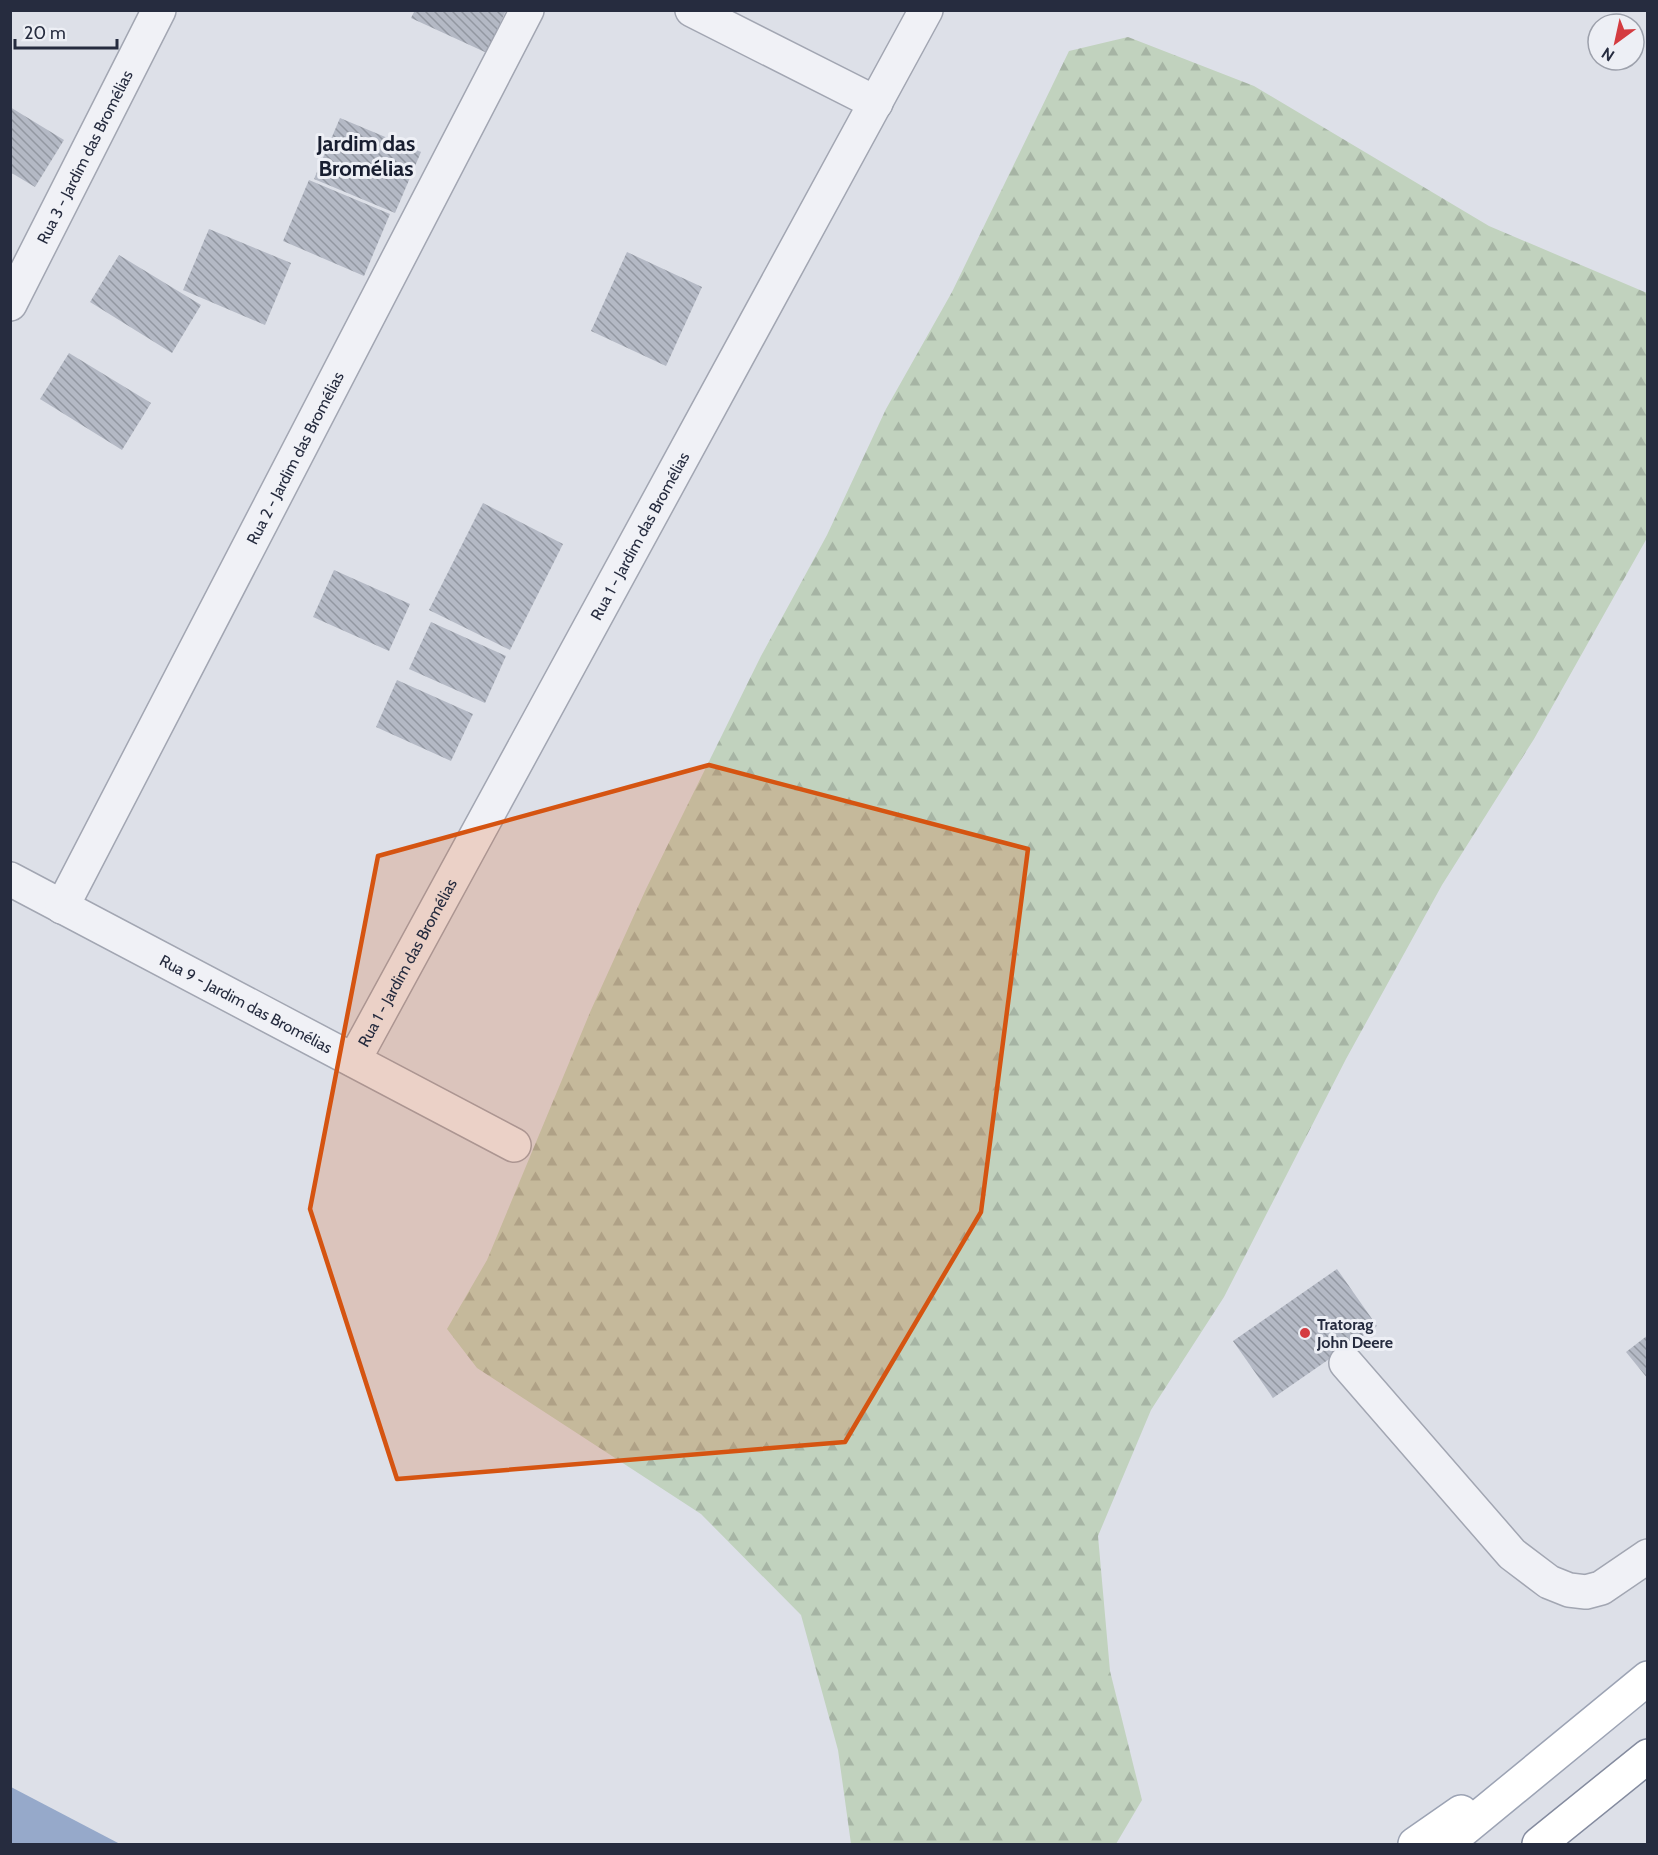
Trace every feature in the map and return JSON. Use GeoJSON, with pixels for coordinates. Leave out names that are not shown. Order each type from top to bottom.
{"type":"FeatureCollection","features":[{"type":"Feature","properties":{"kind":"main road"},"geometry":{"type":"LineString","coordinates":[[1446,1845],[1647,1678]]}},
{"type":"Feature","properties":{"kind":"main road"},"geometry":{"type":"LineString","coordinates":[[1415,1845],[1622,1699]]}},
{"type":"Feature","properties":{"kind":"main road"},"geometry":{"type":"LineString","coordinates":[[1539,1845],[1647,1756]]}},
{"type":"Feature","properties":{"kind":"street","name":"Rua 3 - Jardim das Bromélias"},"geometry":{"type":"LineString","coordinates":[[10,304],[159,10]]}},
{"type":"Feature","properties":{"kind":"street","name":"Rua 2 - Jardim das Bromélias"},"geometry":{"type":"LineString","coordinates":[[63,907],[527,10]]}},
{"type":"Feature","properties":{"kind":"street"},"geometry":{"type":"LineString","coordinates":[[692,10],[876,103]]}},
{"type":"Feature","properties":{"kind":"street","name":"Rua 1 - Jardim das Bromélias"},"geometry":{"type":"LineString","coordinates":[[354,1060],[926,10]]}},
{"type":"Feature","properties":{"kind":"street","name":"Rua 9 - Jardim das Bromélias"},"geometry":{"type":"LineString","coordinates":[[10,879],[514,1145]]}},
{"type":"Feature","properties":{"kind":"street"},"geometry":{"type":"LineString","coordinates":[[1346,1363],[1512,1554],[1549,1582],[1569,1590],[1586,1592],[1601,1588],[1647,1556]]}},
{"type":"Feature","properties":{"kind":"highlighted area"},"geometry":{"type":"Polygon","coordinates":[[[709,765],[1028,849],[981,1212],[845,1442],[397,1479],[310,1209],[378,856],[709,765]]]}},
{"type":"Feature","properties":{"kind":"green space"},"geometry":{"type":"Polygon","coordinates":[[[1128,37],[1254,86],[1489,226],[1647,293],[1647,538],[1534,739],[1442,885],[1346,1059],[1224,1297],[1151,1410],[1098,1536],[1110,1671],[1142,1800],[1116,1844],[851,1844],[838,1750],[801,1615],[701,1514],[477,1368],[447,1329],[487,1260],[591,1010],[646,889],[761,656],[827,535],[886,409],[952,292],[1069,51],[1128,37]]]}},
{"type":"Feature","properties":{"kind":"water"},"geometry":{"type":"Polygon","coordinates":[[[11,1787],[120,1844],[11,1844],[11,1787]]]}},
{"type":"Feature","properties":{"kind":"building"},"geometry":{"type":"Polygon","coordinates":[[[415,10],[506,10],[487,53],[411,18],[415,10]]]}},
{"type":"Feature","properties":{"kind":"building"},"geometry":{"type":"Polygon","coordinates":[[[10,107],[64,140],[35,187],[10,172],[10,107]]]}},
{"type":"Feature","properties":{"kind":"building"},"geometry":{"type":"Polygon","coordinates":[[[340,118],[421,152],[395,213],[314,179],[340,118]]]}},
{"type":"Feature","properties":{"kind":"building"},"geometry":{"type":"Polygon","coordinates":[[[309,180],[390,214],[364,276],[283,241],[309,180]]]}},
{"type":"Feature","properties":{"kind":"building"},"geometry":{"type":"Polygon","coordinates":[[[209,229],[291,263],[265,325],[183,290],[209,229]]]}},
{"type":"Feature","properties":{"kind":"building"},"geometry":{"type":"Polygon","coordinates":[[[627,252],[702,287],[666,366],[591,331],[627,252]]]}},
{"type":"Feature","properties":{"kind":"building"},"geometry":{"type":"Polygon","coordinates":[[[119,255],[201,305],[172,353],[90,302],[119,255]]]}},
{"type":"Feature","properties":{"kind":"building"},"geometry":{"type":"Polygon","coordinates":[[[69,353],[151,403],[122,450],[40,399],[69,353]]]}},
{"type":"Feature","properties":{"kind":"building"},"geometry":{"type":"Polygon","coordinates":[[[483,503],[563,544],[510,650],[429,610],[483,503]]]}},
{"type":"Feature","properties":{"kind":"building"},"geometry":{"type":"Polygon","coordinates":[[[334,570],[410,604],[389,651],[313,617],[334,570]]]}},
{"type":"Feature","properties":{"kind":"building"},"geometry":{"type":"Polygon","coordinates":[[[431,622],[506,656],[485,703],[409,669],[431,622]]]}},
{"type":"Feature","properties":{"kind":"building"},"geometry":{"type":"Polygon","coordinates":[[[397,680],[473,714],[451,761],[376,727],[397,680]]]}},
{"type":"Feature","properties":{"kind":"building","name":"Tratorag John Deere"},"geometry":{"type":"Polygon","coordinates":[[[1337,1269],[1377,1326],[1273,1398],[1233,1341],[1337,1269]]]}},
{"type":"Feature","properties":{"kind":"building"},"geometry":{"type":"Polygon","coordinates":[[[1648,1335],[1648,1379],[1626,1352],[1648,1335]]]}},
{"type":"Feature","properties":{"kind":"place","name":"Tratorag John Deere"},"geometry":{"type":"Point","coordinates":[1305,1333]}},
{"type":"Feature","properties":{"kind":"district","name":"Jardim das Bromélias"},"geometry":{"type":"Point","coordinates":[366,156]}}]}
